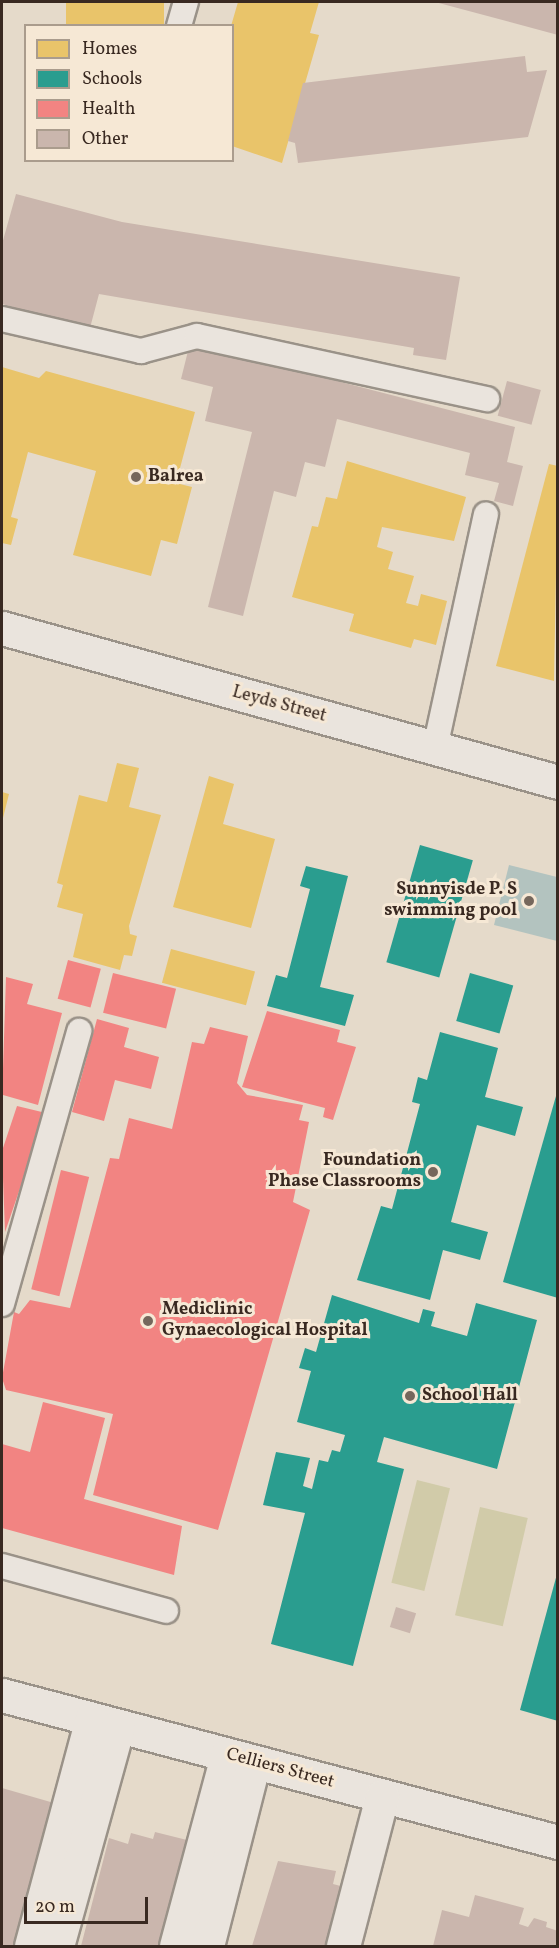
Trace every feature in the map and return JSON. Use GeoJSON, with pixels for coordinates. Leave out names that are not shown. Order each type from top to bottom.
{"type":"FeatureCollection","features":[{"type":"Feature","properties":{"kind":"street","name":"Leyds Street"},"geometry":{"type":"LineString","coordinates":[[2,628],[558,782]]}},
{"type":"Feature","properties":{"kind":"street","name":"Celliers Street"},"geometry":{"type":"LineString","coordinates":[[2,1695],[558,1842]]}},
{"type":"Feature","properties":{"kind":"street"},"geometry":{"type":"LineString","coordinates":[[31,1947],[105,1723]]}},
{"type":"Feature","properties":{"kind":"street"},"geometry":{"type":"LineString","coordinates":[[57,1947],[105,1723]]}},
{"type":"Feature","properties":{"kind":"street"},"geometry":{"type":"LineString","coordinates":[[176,1947],[241,1759]]}},
{"type":"Feature","properties":{"kind":"street"},"geometry":{"type":"LineString","coordinates":[[207,1947],[241,1759]]}},
{"type":"Feature","properties":{"kind":"street"},"geometry":{"type":"LineString","coordinates":[[343,1947],[382,1796]]}},
{"type":"Feature","properties":{"kind":"lane"},"geometry":{"type":"LineString","coordinates":[[180,24],[186,2]]}},
{"type":"Feature","properties":{"kind":"lane"},"geometry":{"type":"LineString","coordinates":[[2,319],[141,351],[197,336],[488,399]]}},
{"type":"Feature","properties":{"kind":"lane"},"geometry":{"type":"LineString","coordinates":[[435,748],[486,515]]}},
{"type":"Feature","properties":{"kind":"lane"},"geometry":{"type":"LineString","coordinates":[[2,1304],[79,1031]]}},
{"type":"Feature","properties":{"kind":"lane"},"geometry":{"type":"LineString","coordinates":[[2,1566],[166,1611]]}},
{"type":"Feature","properties":{"kind":"shaded area","name":"Sunnyisde P. S swimming pool"},"geometry":{"type":"Polygon","coordinates":[[[509,865],[557,877],[557,941],[494,925],[509,865]]]}},
{"type":"Feature","properties":{"kind":"shaded area"},"geometry":{"type":"Polygon","coordinates":[[[417,1480],[450,1488],[424,1591],[391,1583],[417,1480]]]}},
{"type":"Feature","properties":{"kind":"shaded area"},"geometry":{"type":"Polygon","coordinates":[[[480,1507],[528,1518],[503,1626],[455,1615],[480,1507]]]}},
{"type":"Feature","properties":{"kind":"building: Homes"},"geometry":{"type":"Polygon","coordinates":[[[66,2],[164,2],[164,24],[66,24],[66,2]]]}},
{"type":"Feature","properties":{"kind":"building: Homes"},"geometry":{"type":"Polygon","coordinates":[[[238,2],[319,2],[310,33],[319,35],[282,163],[234,147],[234,24],[232,24],[238,2]]]}},
{"type":"Feature","properties":{"kind":"building: Homes","name":"Balrea"},"geometry":{"type":"Polygon","coordinates":[[[2,367],[39,378],[46,371],[195,412],[176,483],[192,487],[177,544],[161,540],[151,576],[73,555],[96,471],[28,452],[11,517],[18,519],[11,545],[2,543],[2,367]]]}},
{"type":"Feature","properties":{"kind":"building: Homes"},"geometry":{"type":"Polygon","coordinates":[[[347,461],[466,497],[454,541],[382,527],[377,547],[393,552],[388,569],[414,576],[406,603],[418,606],[421,594],[447,601],[436,645],[414,639],[411,648],[349,631],[354,614],[292,597],[312,526],[318,527],[326,497],[337,499],[347,461]]]}},
{"type":"Feature","properties":{"kind":"building: Homes"},"geometry":{"type":"Polygon","coordinates":[[[549,464],[558,466],[554,681],[496,666],[549,464]]]}},
{"type":"Feature","properties":{"kind":"building: Homes"},"geometry":{"type":"Polygon","coordinates":[[[117,763],[139,768],[129,807],[161,815],[129,926],[130,934],[137,936],[132,956],[124,955],[120,970],[73,957],[83,914],[57,907],[63,885],[57,883],[79,795],[107,802],[117,763]]]}},
{"type":"Feature","properties":{"kind":"building: Homes"},"geometry":{"type":"Polygon","coordinates":[[[209,776],[234,784],[223,824],[275,839],[251,928],[173,907],[209,776]]]}},
{"type":"Feature","properties":{"kind":"building: Homes"},"geometry":{"type":"Polygon","coordinates":[[[2,792],[9,794],[2,822],[2,792]]]}},
{"type":"Feature","properties":{"kind":"building: Homes"},"geometry":{"type":"Polygon","coordinates":[[[171,949],[255,972],[246,1005],[162,983],[171,949]]]}},
{"type":"Feature","properties":{"kind":"building: Schools"},"geometry":{"type":"Polygon","coordinates":[[[420,845],[473,860],[439,977],[386,962],[420,845]]]}},
{"type":"Feature","properties":{"kind":"building: Schools"},"geometry":{"type":"Polygon","coordinates":[[[306,866],[348,876],[320,987],[354,995],[345,1026],[267,1006],[276,975],[287,978],[310,889],[300,886],[306,866]]]}},
{"type":"Feature","properties":{"kind":"building: Schools"},"geometry":{"type":"Polygon","coordinates":[[[470,973],[513,985],[499,1033],[456,1021],[470,973]]]}},
{"type":"Feature","properties":{"kind":"building: Schools","name":"Foundation Phase Classrooms"},"geometry":{"type":"Polygon","coordinates":[[[440,1032],[498,1048],[485,1097],[523,1107],[515,1136],[477,1125],[451,1222],[488,1232],[480,1260],[443,1250],[430,1300],[357,1280],[381,1206],[392,1209],[420,1104],[412,1102],[418,1077],[427,1080],[440,1032]]]}},
{"type":"Feature","properties":{"kind":"building: Schools"},"geometry":{"type":"Polygon","coordinates":[[[558,1089],[558,1298],[503,1282],[558,1089]]]}},
{"type":"Feature","properties":{"kind":"building: Schools"},"geometry":{"type":"Polygon","coordinates":[[[332,1295],[419,1323],[423,1309],[435,1312],[431,1326],[467,1336],[476,1303],[537,1320],[497,1469],[384,1437],[377,1462],[404,1469],[353,1666],[271,1644],[305,1513],[263,1505],[276,1452],[310,1458],[303,1486],[312,1489],[319,1460],[328,1462],[332,1450],[340,1452],[345,1435],[297,1422],[311,1371],[299,1368],[305,1348],[316,1352],[332,1295]]]}},
{"type":"Feature","properties":{"kind":"building: Schools"},"geometry":{"type":"Polygon","coordinates":[[[558,1574],[558,1721],[520,1710],[558,1574]]]}},
{"type":"Feature","properties":{"kind":"building: Health"},"geometry":{"type":"Polygon","coordinates":[[[68,960],[101,969],[90,1007],[58,999],[68,960]]]}},
{"type":"Feature","properties":{"kind":"building: Health"},"geometry":{"type":"Polygon","coordinates":[[[113,973],[176,989],[166,1029],[103,1013],[113,973]]]}},
{"type":"Feature","properties":{"kind":"building: Health"},"geometry":{"type":"Polygon","coordinates":[[[6,977],[33,984],[27,1004],[62,1013],[38,1105],[3,1095],[2,1099],[6,977]]]}},
{"type":"Feature","properties":{"kind":"building: Health"},"geometry":{"type":"Polygon","coordinates":[[[267,1011],[340,1030],[337,1042],[356,1047],[333,1120],[323,1117],[325,1108],[242,1087],[267,1011]]]}},
{"type":"Feature","properties":{"kind":"building: Health"},"geometry":{"type":"Polygon","coordinates":[[[97,1019],[129,1028],[124,1047],[159,1057],[151,1089],[115,1080],[104,1121],[72,1112],[97,1019]]]}},
{"type":"Feature","properties":{"kind":"building: Health"},"geometry":{"type":"Polygon","coordinates":[[[210,1027],[248,1036],[237,1083],[247,1095],[303,1105],[299,1120],[309,1122],[293,1202],[310,1210],[218,1530],[93,1495],[113,1414],[6,1390],[2,1378],[14,1312],[19,1314],[30,1300],[70,1308],[110,1158],[119,1159],[129,1118],[172,1129],[192,1042],[204,1044],[210,1027]]]}},
{"type":"Feature","properties":{"kind":"building: Health"},"geometry":{"type":"Polygon","coordinates":[[[17,1106],[46,1113],[5,1232],[2,1151],[17,1106]]]}},
{"type":"Feature","properties":{"kind":"building: Health"},"geometry":{"type":"Polygon","coordinates":[[[61,1170],[89,1177],[59,1296],[31,1289],[61,1170]]]}},
{"type":"Feature","properties":{"kind":"building: Health"},"geometry":{"type":"Polygon","coordinates":[[[43,1402],[105,1418],[84,1499],[182,1526],[174,1575],[2,1528],[2,1444],[30,1452],[43,1402]]]}},
{"type":"Feature","properties":{"kind":"building: Other"},"geometry":{"type":"Polygon","coordinates":[[[435,2],[558,2],[558,35],[435,2]]]}},
{"type":"Feature","properties":{"kind":"building: Other"},"geometry":{"type":"Polygon","coordinates":[[[525,56],[527,72],[547,70],[528,137],[298,163],[295,143],[288,141],[303,83],[525,56]]]}},
{"type":"Feature","properties":{"kind":"building: Other"},"geometry":{"type":"Polygon","coordinates":[[[16,194],[122,222],[460,277],[446,360],[413,355],[414,348],[99,294],[90,328],[2,304],[2,244],[16,194]]]}},
{"type":"Feature","properties":{"kind":"building: Other"},"geometry":{"type":"Polygon","coordinates":[[[190,343],[515,427],[507,462],[523,466],[513,506],[494,501],[499,483],[465,475],[470,453],[337,419],[325,467],[305,462],[296,497],[274,491],[243,616],[208,607],[252,432],[205,421],[213,387],[181,379],[190,343]]]}},
{"type":"Feature","properties":{"kind":"building: Other"},"geometry":{"type":"Polygon","coordinates":[[[507,381],[541,390],[531,425],[498,416],[507,381]]]}},
{"type":"Feature","properties":{"kind":"building: Other"},"geometry":{"type":"Polygon","coordinates":[[[396,1607],[416,1613],[410,1633],[390,1627],[396,1607]]]}},
{"type":"Feature","properties":{"kind":"building: Other"},"geometry":{"type":"Polygon","coordinates":[[[2,1788],[54,1803],[15,1946],[2,1946],[2,1788]]]}},
{"type":"Feature","properties":{"kind":"building: Other"},"geometry":{"type":"Polygon","coordinates":[[[155,1832],[195,1842],[160,1946],[81,1946],[109,1838],[128,1844],[131,1833],[153,1839],[155,1832]]]}},
{"type":"Feature","properties":{"kind":"building: Other"},"geometry":{"type":"Polygon","coordinates":[[[278,1861],[336,1871],[333,1884],[348,1888],[333,1946],[252,1946],[278,1861]]]}},
{"type":"Feature","properties":{"kind":"building: Other"},"geometry":{"type":"Polygon","coordinates":[[[475,1895],[524,1908],[519,1924],[528,1927],[534,1918],[547,1922],[546,1927],[558,1931],[557,1946],[433,1946],[442,1910],[469,1917],[475,1895]]]}},
{"type":"Feature","properties":{"kind":"place","name":"Balrea"},"geometry":{"type":"Point","coordinates":[136,477]}},
{"type":"Feature","properties":{"kind":"place","name":"Sunnyisde P. S swimming pool"},"geometry":{"type":"Point","coordinates":[529,901]}},
{"type":"Feature","properties":{"kind":"place","name":"Foundation Phase Classrooms"},"geometry":{"type":"Point","coordinates":[433,1172]}},
{"type":"Feature","properties":{"kind":"place","name":"Mediclinic Gynaecological Hospital"},"geometry":{"type":"Point","coordinates":[148,1321]}},
{"type":"Feature","properties":{"kind":"place","name":"School Hall"},"geometry":{"type":"Point","coordinates":[410,1396]}}]}
